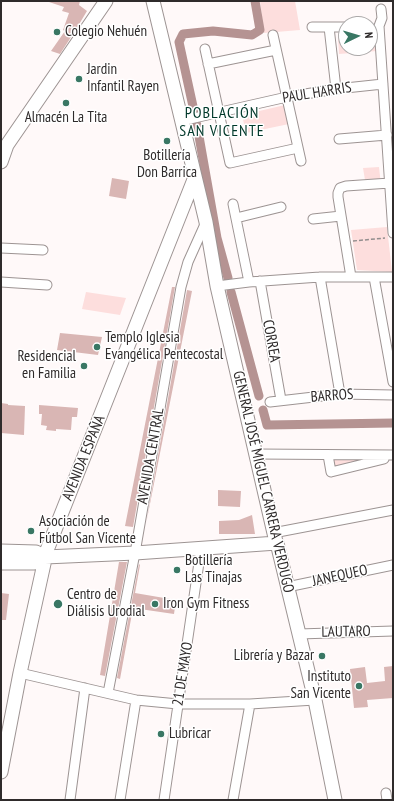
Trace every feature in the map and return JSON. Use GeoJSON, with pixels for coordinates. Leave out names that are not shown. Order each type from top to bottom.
{"type":"FeatureCollection","features":[{"type":"Feature","properties":{"kind":"street"},"geometry":{"type":"LineString","coordinates":[[1,162],[4,145],[106,1]]}},
{"type":"Feature","properties":{"kind":"street","name":"GENERAL JOSÉ MIGUEL CARRERA VERDUGO"},"geometry":{"type":"LineString","coordinates":[[153,1],[206,222],[217,286],[275,538],[299,634],[335,800]]}},
{"type":"Feature","properties":{"kind":"street"},"geometry":{"type":"LineString","coordinates":[[378,23],[382,18],[381,9]]}},
{"type":"Feature","properties":{"kind":"street"},"geometry":{"type":"LineString","coordinates":[[312,27],[338,27]]}},
{"type":"Feature","properties":{"kind":"street"},"geometry":{"type":"LineString","coordinates":[[329,27],[336,88]]}},
{"type":"Feature","properties":{"kind":"street"},"geometry":{"type":"LineString","coordinates":[[273,35],[301,161]]}},
{"type":"Feature","properties":{"kind":"street"},"geometry":{"type":"LineString","coordinates":[[378,48],[383,84],[387,135],[391,235]]}},
{"type":"Feature","properties":{"kind":"street"},"geometry":{"type":"LineString","coordinates":[[205,49],[230,163],[298,148]]}},
{"type":"Feature","properties":{"kind":"street"},"geometry":{"type":"LineString","coordinates":[[208,64],[276,50]]}},
{"type":"Feature","properties":{"kind":"street","name":"PAUL HARRIS"},"geometry":{"type":"LineString","coordinates":[[181,121],[287,97],[336,88],[383,84]]}},
{"type":"Feature","properties":{"kind":"street"},"geometry":{"type":"LineString","coordinates":[[339,139],[387,135]]}},
{"type":"Feature","properties":{"kind":"street","name":"AVENIDA ESPAÑA"},"geometry":{"type":"LineString","coordinates":[[1,772],[20,673],[47,550],[195,177]]}},
{"type":"Feature","properties":{"kind":"street"},"geometry":{"type":"LineString","coordinates":[[351,277],[338,197],[340,188],[390,183]]}},
{"type":"Feature","properties":{"kind":"street"},"geometry":{"type":"LineString","coordinates":[[233,204],[249,282]]}},
{"type":"Feature","properties":{"kind":"street"},"geometry":{"type":"LineString","coordinates":[[236,218],[281,207]]}},
{"type":"Feature","properties":{"kind":"street"},"geometry":{"type":"LineString","coordinates":[[313,220],[341,216]]}},
{"type":"Feature","properties":{"kind":"street","name":"AVENIDA CENTRAL"},"geometry":{"type":"LineString","coordinates":[[108,693],[136,553],[181,287],[188,262],[206,222]]}},
{"type":"Feature","properties":{"kind":"street"},"geometry":{"type":"LineString","coordinates":[[1,248],[43,250]]}},
{"type":"Feature","properties":{"kind":"street"},"geometry":{"type":"LineString","coordinates":[[374,276],[393,382]]}},
{"type":"Feature","properties":{"kind":"street"},"geometry":{"type":"LineString","coordinates":[[217,286],[260,281],[320,277],[393,277]]}},
{"type":"Feature","properties":{"kind":"street"},"geometry":{"type":"LineString","coordinates":[[320,277],[340,394]]}},
{"type":"Feature","properties":{"kind":"street","name":"CORREA"},"geometry":{"type":"LineString","coordinates":[[260,281],[281,400]]}},
{"type":"Feature","properties":{"kind":"street"},"geometry":{"type":"LineString","coordinates":[[1,282],[47,285]]}},
{"type":"Feature","properties":{"kind":"street","name":"BARROS"},"geometry":{"type":"LineString","coordinates":[[270,402],[340,394],[393,395]]}},
{"type":"Feature","properties":{"kind":"street"},"geometry":{"type":"LineString","coordinates":[[256,454],[393,456]]}},
{"type":"Feature","properties":{"kind":"street"},"geometry":{"type":"LineString","coordinates":[[328,455],[331,472],[393,456]]}},
{"type":"Feature","properties":{"kind":"street"},"geometry":{"type":"LineString","coordinates":[[1,563],[34,563],[45,558],[202,549],[275,538],[393,510]]}},
{"type":"Feature","properties":{"kind":"street","name":"21 DE MAYO"},"geometry":{"type":"LineString","coordinates":[[164,800],[202,549]]}},
{"type":"Feature","properties":{"kind":"street"},"geometry":{"type":"LineString","coordinates":[[1,551],[36,552],[45,558]]}},
{"type":"Feature","properties":{"kind":"street","name":"JANEQUEO"},"geometry":{"type":"LineString","coordinates":[[287,587],[393,565]]}},
{"type":"Feature","properties":{"kind":"street","name":"LAUTARO"},"geometry":{"type":"LineString","coordinates":[[299,634],[393,631]]}},
{"type":"Feature","properties":{"kind":"street"},"geometry":{"type":"LineString","coordinates":[[20,673],[136,700],[178,704],[250,704],[314,700]]}},
{"type":"Feature","properties":{"kind":"street"},"geometry":{"type":"LineString","coordinates":[[70,800],[85,688]]}},
{"type":"Feature","properties":{"kind":"street"},"geometry":{"type":"LineString","coordinates":[[120,800],[136,700]]}},
{"type":"Feature","properties":{"kind":"street"},"geometry":{"type":"LineString","coordinates":[[233,800],[250,704]]}},
{"type":"Feature","properties":{"kind":"path"},"geometry":{"type":"LineString","coordinates":[[346,241],[391,235]]}},
{"type":"Feature","properties":{"kind":"shaded area"},"geometry":{"type":"Polygon","coordinates":[[[260,1],[295,1],[300,30],[264,33],[260,1]]]}},
{"type":"Feature","properties":{"kind":"shaded area"},"geometry":{"type":"Polygon","coordinates":[[[285,105],[289,124],[246,133],[242,115],[285,105]]]}},
{"type":"Feature","properties":{"kind":"shaded area"},"geometry":{"type":"Polygon","coordinates":[[[379,167],[381,185],[366,186],[363,168],[379,167]]]}},
{"type":"Feature","properties":{"kind":"shaded area"},"geometry":{"type":"Polygon","coordinates":[[[387,227],[392,272],[357,270],[351,230],[387,227]]]}},
{"type":"Feature","properties":{"kind":"shaded area"},"geometry":{"type":"Polygon","coordinates":[[[86,292],[126,298],[120,315],[82,309],[86,292]]]}},
{"type":"Feature","properties":{"kind":"shaded area"},"geometry":{"type":"Polygon","coordinates":[[[333,458],[368,458],[334,469],[333,458]]]}},
{"type":"Feature","properties":{"kind":"building"},"geometry":{"type":"Polygon","coordinates":[[[80,1],[79,5],[87,11],[60,54],[51,51],[65,31],[63,30],[69,13],[62,11],[64,7],[49,2],[80,1]]]}},
{"type":"Feature","properties":{"kind":"building"},"geometry":{"type":"Polygon","coordinates":[[[112,178],[129,181],[126,199],[109,196],[112,178]]]}},
{"type":"Feature","properties":{"kind":"building"},"geometry":{"type":"Polygon","coordinates":[[[172,287],[175,287],[133,527],[125,526],[172,287]]]}},
{"type":"Feature","properties":{"kind":"building"},"geometry":{"type":"Polygon","coordinates":[[[187,290],[192,291],[146,524],[187,290]]]}},
{"type":"Feature","properties":{"kind":"building"},"geometry":{"type":"Polygon","coordinates":[[[60,333],[102,337],[98,355],[57,350],[60,333]]]}},
{"type":"Feature","properties":{"kind":"building"},"geometry":{"type":"Polygon","coordinates":[[[1,403],[25,406],[24,435],[1,433],[1,403]]]}},
{"type":"Feature","properties":{"kind":"building"},"geometry":{"type":"Polygon","coordinates":[[[39,405],[78,408],[77,417],[72,417],[71,430],[46,430],[47,426],[41,425],[42,414],[39,414],[39,405]]]}},
{"type":"Feature","properties":{"kind":"building"},"geometry":{"type":"Polygon","coordinates":[[[218,490],[241,491],[240,507],[218,506],[218,490]]]}},
{"type":"Feature","properties":{"kind":"building"},"geometry":{"type":"Polygon","coordinates":[[[252,515],[255,534],[219,534],[219,521],[239,520],[252,515]]]}},
{"type":"Feature","properties":{"kind":"building"},"geometry":{"type":"Polygon","coordinates":[[[119,562],[127,562],[105,676],[100,675],[119,562]]]}},
{"type":"Feature","properties":{"kind":"building","name":"Iron Gym Fitness"},"geometry":{"type":"Polygon","coordinates":[[[139,564],[135,593],[176,600],[174,614],[133,608],[120,679],[117,678],[139,564]]]}},
{"type":"Feature","properties":{"kind":"building"},"geometry":{"type":"Polygon","coordinates":[[[1,593],[9,594],[6,620],[1,620],[1,593]]]}},
{"type":"Feature","properties":{"kind":"building"},"geometry":{"type":"Polygon","coordinates":[[[393,666],[393,698],[367,700],[368,707],[354,708],[350,669],[365,667],[367,683],[385,681],[384,667],[393,666]]]}},
{"type":"Feature","properties":{"kind":"waterway"},"geometry":{"type":"LineString","coordinates":[[194,111],[179,42],[183,34],[213,31],[252,35],[260,30],[255,1]]}},
{"type":"Feature","properties":{"kind":"waterway"},"geometry":{"type":"LineString","coordinates":[[197,125],[217,238],[228,278]]}},
{"type":"Feature","properties":{"kind":"waterway"},"geometry":{"type":"LineString","coordinates":[[231,292],[259,396]]}},
{"type":"Feature","properties":{"kind":"waterway"},"geometry":{"type":"LineString","coordinates":[[263,410],[267,425],[393,423]]}},
{"type":"Feature","properties":{"kind":"place","name":"Colegio Nehuén"},"geometry":{"type":"Point","coordinates":[57,32]}},
{"type":"Feature","properties":{"kind":"place","name":"Jardin Infantil Rayen"},"geometry":{"type":"Point","coordinates":[79,79]}},
{"type":"Feature","properties":{"kind":"place","name":"Almacén La Tita"},"geometry":{"type":"Point","coordinates":[66,103]}},
{"type":"Feature","properties":{"kind":"place","name":"Botillería Don Barrica"},"geometry":{"type":"Point","coordinates":[167,141]}},
{"type":"Feature","properties":{"kind":"place","name":"Templo Iglesia Evangélica Pentecostal"},"geometry":{"type":"Point","coordinates":[97,347]}},
{"type":"Feature","properties":{"kind":"place","name":"Residencial en Familia"},"geometry":{"type":"Point","coordinates":[84,366]}},
{"type":"Feature","properties":{"kind":"place","name":"Asociación de Fútbol San Vicente"},"geometry":{"type":"Point","coordinates":[31,531]}},
{"type":"Feature","properties":{"kind":"place","name":"Botillería Las Tinajas"},"geometry":{"type":"Point","coordinates":[177,570]}},
{"type":"Feature","properties":{"kind":"place","name":"Centro de Diálisis Urodial"},"geometry":{"type":"Point","coordinates":[58,604]}},
{"type":"Feature","properties":{"kind":"place","name":"Iron Gym Fitness"},"geometry":{"type":"Point","coordinates":[155,604]}},
{"type":"Feature","properties":{"kind":"place","name":"Librería y Bazar"},"geometry":{"type":"Point","coordinates":[322,656]}},
{"type":"Feature","properties":{"kind":"place","name":"Instituto San Vicente"},"geometry":{"type":"Point","coordinates":[359,686]}},
{"type":"Feature","properties":{"kind":"place","name":"Lubricar"},"geometry":{"type":"Point","coordinates":[161,734]}},
{"type":"Feature","properties":{"kind":"district","name":"POBLACIÓN SAN VICENTE"},"geometry":{"type":"Point","coordinates":[222,122]}}]}
